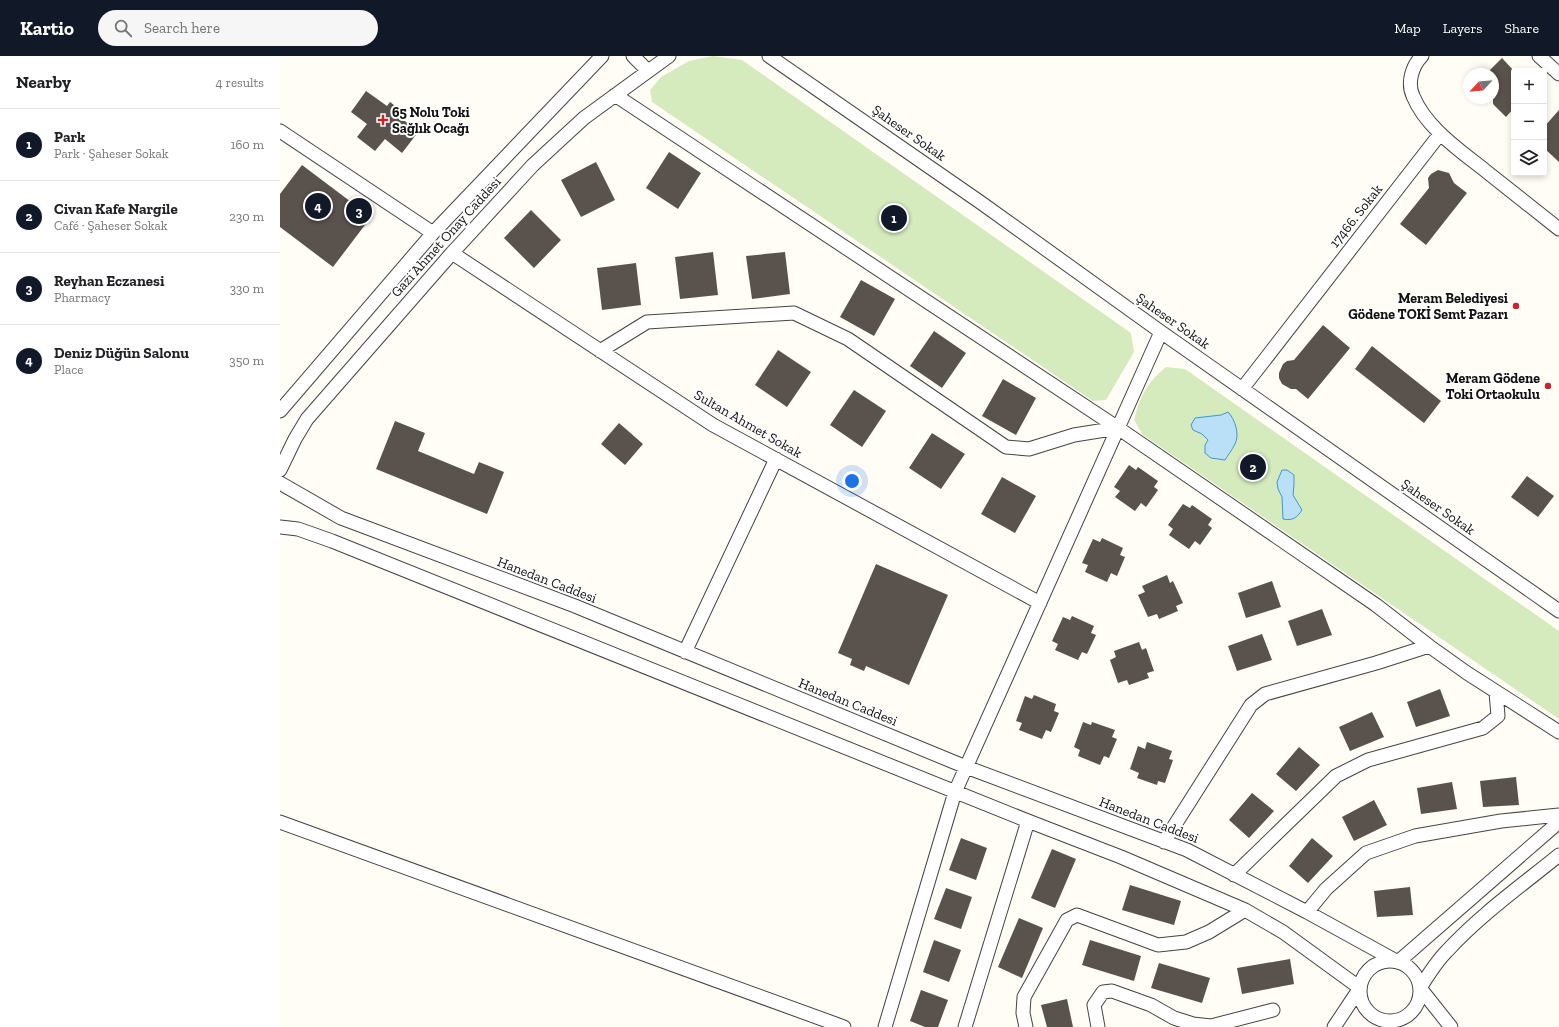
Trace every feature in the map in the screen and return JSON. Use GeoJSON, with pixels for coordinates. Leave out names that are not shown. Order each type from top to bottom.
{"type":"FeatureCollection","features":[{"type":"Feature","properties":{"kind":"street","name":"Gazi Ahmet Onay Caddesi"},"geometry":{"type":"LineString","coordinates":[[280,411],[433,233],[602,56]]}},
{"type":"Feature","properties":{"kind":"street"},"geometry":{"type":"LineString","coordinates":[[633,56],[648,71]]}},
{"type":"Feature","properties":{"kind":"street","name":"Gazi Ahmet Onay Caddesi"},"geometry":{"type":"LineString","coordinates":[[280,470],[294,439],[307,419],[452,253],[538,160],[579,122],[669,56]]}},
{"type":"Feature","properties":{"kind":"street","name":"Şaheser Sokak"},"geometry":{"type":"LineString","coordinates":[[759,56],[773,58],[980,202],[1161,332],[1559,611]]}},
{"type":"Feature","properties":{"kind":"street"},"geometry":{"type":"LineString","coordinates":[[1422,56],[1417,60],[1410,79],[1412,94],[1419,108],[1440,134],[1559,230]]}},
{"type":"Feature","properties":{"kind":"street"},"geometry":{"type":"LineString","coordinates":[[1538,56],[1559,74]]}},
{"type":"Feature","properties":{"kind":"street"},"geometry":{"type":"LineString","coordinates":[[615,95],[1118,428],[1143,447],[1376,606],[1428,646],[1559,732]]}},
{"type":"Feature","properties":{"kind":"street"},"geometry":{"type":"LineString","coordinates":[[280,131],[433,233]]}},
{"type":"Feature","properties":{"kind":"street","name":"17466. Sokak"},"geometry":{"type":"LineString","coordinates":[[1242,389],[1440,134]]}},
{"type":"Feature","properties":{"kind":"street","name":"Sultan Ahmet Sokak"},"geometry":{"type":"LineString","coordinates":[[452,253],[712,425],[1040,602]]}},
{"type":"Feature","properties":{"kind":"street"},"geometry":{"type":"LineString","coordinates":[[600,351],[647,322],[794,313],[848,339],[1006,447],[1029,449],[1074,435],[1118,428]]}},
{"type":"Feature","properties":{"kind":"street"},"geometry":{"type":"LineString","coordinates":[[885,1027],[955,792],[1161,332]]}},
{"type":"Feature","properties":{"kind":"street"},"geometry":{"type":"LineString","coordinates":[[685,652],[776,459]]}},
{"type":"Feature","properties":{"kind":"street","name":"Hanedan Caddesi"},"geometry":{"type":"LineString","coordinates":[[280,483],[341,518],[575,606],[966,767],[1187,850],[1307,912],[1398,962]]}},
{"type":"Feature","properties":{"kind":"street"},"geometry":{"type":"LineString","coordinates":[[280,527],[298,528],[955,792],[1121,857],[1245,910],[1283,932],[1360,988]]}},
{"type":"Feature","properties":{"kind":"street"},"geometry":{"type":"LineString","coordinates":[[1164,842],[1251,704],[1265,694],[1376,663],[1428,646]]}},
{"type":"Feature","properties":{"kind":"street"},"geometry":{"type":"LineString","coordinates":[[1234,874],[1336,776],[1368,760],[1483,728],[1498,716],[1496,692]]}},
{"type":"Feature","properties":{"kind":"street"},"geometry":{"type":"LineString","coordinates":[[1307,912],[1326,889],[1366,853],[1415,836],[1502,821],[1559,815]]}},
{"type":"Feature","properties":{"kind":"street"},"geometry":{"type":"LineString","coordinates":[[966,1027],[1028,821]]}},
{"type":"Feature","properties":{"kind":"street"},"geometry":{"type":"LineString","coordinates":[[280,822],[844,1027]]}},
{"type":"Feature","properties":{"kind":"street"},"geometry":{"type":"LineString","coordinates":[[1398,962],[1559,822]]}},
{"type":"Feature","properties":{"kind":"street"},"geometry":{"type":"LineString","coordinates":[[1420,988],[1442,957],[1467,931],[1559,855]]}},
{"type":"Feature","properties":{"kind":"street"},"geometry":{"type":"LineString","coordinates":[[1026,1027],[1023,1013],[1024,997],[1067,920],[1077,915],[1158,945],[1186,942],[1209,932],[1245,910]]}},
{"type":"Feature","properties":{"kind":"street"},"geometry":{"type":"LineString","coordinates":[[1390,960],[1398,962],[1413,972],[1418,980],[1420,988],[1419,997],[1416,1006],[1410,1013],[1403,1018],[1394,1020],[1385,1025],[1369,1012],[1364,1005],[1360,997],[1360,988],[1362,979],[1366,972],[1373,966],[1390,960]]}},
{"type":"Feature","properties":{"kind":"street"},"geometry":{"type":"LineString","coordinates":[[1334,1027],[1360,988]]}},
{"type":"Feature","properties":{"kind":"street"},"geometry":{"type":"LineString","coordinates":[[1420,988],[1451,1027]]}},
{"type":"Feature","properties":{"kind":"street"},"geometry":{"type":"LineString","coordinates":[[1098,1027],[1094,1005],[1103,992],[1112,990],[1151,1006],[1174,1018],[1193,1024],[1211,1026],[1273,1010]]}},
{"type":"Feature","properties":{"kind":"street"},"geometry":{"type":"LineString","coordinates":[[1164,1013],[1165,1027]]}},
{"type":"Feature","properties":{"kind":"green space"},"geometry":{"type":"Polygon","coordinates":[[[713,56],[742,60],[1131,333],[1134,352],[1106,400],[1093,401],[652,102],[650,90],[661,77],[689,61],[713,56]]]}},
{"type":"Feature","properties":{"kind":"green space"},"geometry":{"type":"Polygon","coordinates":[[[1166,367],[1185,369],[1559,631],[1559,719],[1143,435],[1134,420],[1139,404],[1149,384],[1166,367]]]}},
{"type":"Feature","properties":{"kind":"water"},"geometry":{"type":"Polygon","coordinates":[[[1228,412],[1233,419],[1237,432],[1234,446],[1225,460],[1211,458],[1205,453],[1205,445],[1208,440],[1202,434],[1193,430],[1191,425],[1195,418],[1221,415],[1228,412]]]}},
{"type":"Feature","properties":{"kind":"water"},"geometry":{"type":"Polygon","coordinates":[[[1282,470],[1287,470],[1294,475],[1293,495],[1302,510],[1296,517],[1289,520],[1283,519],[1282,497],[1278,489],[1277,482],[1282,470]]]}},
{"type":"Feature","properties":{"kind":"building"},"geometry":{"type":"Polygon","coordinates":[[[1502,58],[1511,68],[1511,111],[1506,117],[1493,104],[1499,104],[1499,68],[1492,68],[1502,58]]]}},
{"type":"Feature","properties":{"kind":"building","name":"65 Nolu Toki Sağlık Ocağı"},"geometry":{"type":"Polygon","coordinates":[[[366,91],[387,106],[390,102],[403,112],[399,117],[419,131],[402,153],[385,139],[375,151],[357,137],[367,124],[351,112],[366,91]]]}},
{"type":"Feature","properties":{"kind":"building"},"geometry":{"type":"Polygon","coordinates":[[[1559,110],[1559,162],[1547,151],[1547,124],[1559,110]]]}},
{"type":"Feature","properties":{"kind":"building"},"geometry":{"type":"Polygon","coordinates":[[[669,152],[701,173],[678,209],[646,188],[669,152]]]}},
{"type":"Feature","properties":{"kind":"building"},"geometry":{"type":"Polygon","coordinates":[[[596,162],[615,200],[581,217],[561,180],[596,162]]]}},
{"type":"Feature","properties":{"kind":"building"},"geometry":{"type":"Polygon","coordinates":[[[302,165],[371,217],[333,267],[280,227],[280,194],[302,165]]]}},
{"type":"Feature","properties":{"kind":"building"},"geometry":{"type":"Polygon","coordinates":[[[1438,170],[1449,173],[1454,183],[1467,193],[1426,245],[1400,224],[1429,188],[1428,178],[1431,174],[1438,170]]]}},
{"type":"Feature","properties":{"kind":"building"},"geometry":{"type":"Polygon","coordinates":[[[531,210],[561,240],[534,268],[504,238],[531,210]]]}},
{"type":"Feature","properties":{"kind":"building"},"geometry":{"type":"Polygon","coordinates":[[[713,252],[718,295],[680,299],[675,257],[713,252]]]}},
{"type":"Feature","properties":{"kind":"building"},"geometry":{"type":"Polygon","coordinates":[[[785,252],[790,294],[752,299],[746,256],[785,252]]]}},
{"type":"Feature","properties":{"kind":"building"},"geometry":{"type":"Polygon","coordinates":[[[636,263],[641,305],[602,310],[597,268],[636,263]]]}},
{"type":"Feature","properties":{"kind":"building"},"geometry":{"type":"Polygon","coordinates":[[[861,280],[895,299],[874,336],[840,317],[861,280]]]}},
{"type":"Feature","properties":{"kind":"building"},"geometry":{"type":"Polygon","coordinates":[[[1323,325],[1350,348],[1308,399],[1296,389],[1291,389],[1282,384],[1279,378],[1279,373],[1283,364],[1287,361],[1294,360],[1323,325]]]}},
{"type":"Feature","properties":{"kind":"building"},"geometry":{"type":"Polygon","coordinates":[[[934,331],[966,353],[942,388],[910,366],[934,331]]]}},
{"type":"Feature","properties":{"kind":"building"},"geometry":{"type":"Polygon","coordinates":[[[1372,346],[1441,401],[1424,423],[1355,369],[1372,346]]]}},
{"type":"Feature","properties":{"kind":"building"},"geometry":{"type":"Polygon","coordinates":[[[778,350],[811,372],[787,407],[755,385],[778,350]]]}},
{"type":"Feature","properties":{"kind":"building"},"geometry":{"type":"Polygon","coordinates":[[[1003,379],[1036,398],[1016,435],[982,416],[1003,379]]]}},
{"type":"Feature","properties":{"kind":"building"},"geometry":{"type":"Polygon","coordinates":[[[854,390],[886,411],[862,447],[830,425],[854,390]]]}},
{"type":"Feature","properties":{"kind":"building"},"geometry":{"type":"Polygon","coordinates":[[[395,421],[425,433],[418,451],[474,474],[479,462],[504,472],[487,514],[376,469],[395,421]]]}},
{"type":"Feature","properties":{"kind":"building"},"geometry":{"type":"Polygon","coordinates":[[[619,423],[643,444],[625,465],[601,444],[619,423]]]}},
{"type":"Feature","properties":{"kind":"building"},"geometry":{"type":"Polygon","coordinates":[[[932,433],[965,454],[941,489],[909,468],[932,433]]]}},
{"type":"Feature","properties":{"kind":"building"},"geometry":{"type":"Polygon","coordinates":[[[1253,457],[1261,460],[1264,468],[1261,476],[1253,479],[1245,476],[1242,468],[1245,460],[1253,457]]]}},
{"type":"Feature","properties":{"kind":"building"},"geometry":{"type":"Polygon","coordinates":[[[1129,465],[1136,470],[1138,467],[1158,481],[1154,487],[1158,490],[1146,507],[1141,503],[1135,511],[1115,497],[1120,491],[1114,487],[1129,465]]]}},
{"type":"Feature","properties":{"kind":"building"},"geometry":{"type":"Polygon","coordinates":[[[1527,476],[1554,496],[1538,517],[1511,497],[1527,476]]]}},
{"type":"Feature","properties":{"kind":"building"},"geometry":{"type":"Polygon","coordinates":[[[1002,477],[1036,496],[1015,533],[981,514],[1002,477]]]}},
{"type":"Feature","properties":{"kind":"building"},"geometry":{"type":"Polygon","coordinates":[[[1183,504],[1190,508],[1192,505],[1212,519],[1208,525],[1212,528],[1200,545],[1195,541],[1189,549],[1169,535],[1173,529],[1168,525],[1183,504]]]}},
{"type":"Feature","properties":{"kind":"building"},"geometry":{"type":"Polygon","coordinates":[[[1102,538],[1123,548],[1120,555],[1125,557],[1117,576],[1111,573],[1107,582],[1085,572],[1088,565],[1082,563],[1093,539],[1100,542],[1102,538]]]}},
{"type":"Feature","properties":{"kind":"building"},"geometry":{"type":"Polygon","coordinates":[[[876,564],[948,595],[909,685],[866,666],[864,671],[850,665],[852,659],[838,653],[876,564]]]}},
{"type":"Feature","properties":{"kind":"building"},"geometry":{"type":"Polygon","coordinates":[[[1167,575],[1170,583],[1173,581],[1183,603],[1176,606],[1178,611],[1159,619],[1157,614],[1148,617],[1138,595],[1145,592],[1142,586],[1167,575]]]}},
{"type":"Feature","properties":{"kind":"building"},"geometry":{"type":"Polygon","coordinates":[[[1272,581],[1281,607],[1246,618],[1238,593],[1272,581]]]}},
{"type":"Feature","properties":{"kind":"building"},"geometry":{"type":"Polygon","coordinates":[[[1322,609],[1332,635],[1297,646],[1288,621],[1322,609]]]}},
{"type":"Feature","properties":{"kind":"building"},"geometry":{"type":"Polygon","coordinates":[[[1072,616],[1094,626],[1091,633],[1096,635],[1087,654],[1082,652],[1078,660],[1055,650],[1058,644],[1052,641],[1063,617],[1070,620],[1072,616]]]}},
{"type":"Feature","properties":{"kind":"building"},"geometry":{"type":"Polygon","coordinates":[[[1262,634],[1272,660],[1237,671],[1228,646],[1262,634]]]}},
{"type":"Feature","properties":{"kind":"building"},"geometry":{"type":"Polygon","coordinates":[[[1139,642],[1142,650],[1146,648],[1154,671],[1147,673],[1149,678],[1129,685],[1127,680],[1118,683],[1110,660],[1116,657],[1114,651],[1139,642]]]}},
{"type":"Feature","properties":{"kind":"building"},"geometry":{"type":"Polygon","coordinates":[[[1440,689],[1450,716],[1416,727],[1407,702],[1440,689]]]}},
{"type":"Feature","properties":{"kind":"building"},"geometry":{"type":"Polygon","coordinates":[[[1034,695],[1056,704],[1054,711],[1059,713],[1051,732],[1046,730],[1042,739],[1019,730],[1022,723],[1016,721],[1025,696],[1032,699],[1034,695]]]}},
{"type":"Feature","properties":{"kind":"building"},"geometry":{"type":"Polygon","coordinates":[[[1372,712],[1384,737],[1350,751],[1339,727],[1372,712]]]}},
{"type":"Feature","properties":{"kind":"building"},"geometry":{"type":"Polygon","coordinates":[[[1083,722],[1091,725],[1092,722],[1115,730],[1112,737],[1117,739],[1109,758],[1104,756],[1100,765],[1078,756],[1080,750],[1074,747],[1083,722]]]}},
{"type":"Feature","properties":{"kind":"building"},"geometry":{"type":"Polygon","coordinates":[[[1147,742],[1172,751],[1169,759],[1173,760],[1165,783],[1158,781],[1157,785],[1137,778],[1139,773],[1130,769],[1138,746],[1145,749],[1147,742]]]}},
{"type":"Feature","properties":{"kind":"building"},"geometry":{"type":"Polygon","coordinates":[[[1299,747],[1320,765],[1296,791],[1276,774],[1299,747]]]}},
{"type":"Feature","properties":{"kind":"building"},"geometry":{"type":"Polygon","coordinates":[[[1516,777],[1519,805],[1483,807],[1480,781],[1516,777]]]}},
{"type":"Feature","properties":{"kind":"building"},"geometry":{"type":"Polygon","coordinates":[[[1452,782],[1457,809],[1421,814],[1417,788],[1452,782]]]}},
{"type":"Feature","properties":{"kind":"building"},"geometry":{"type":"Polygon","coordinates":[[[1252,793],[1274,811],[1249,838],[1229,820],[1252,793]]]}},
{"type":"Feature","properties":{"kind":"building"},"geometry":{"type":"Polygon","coordinates":[[[1374,800],[1387,825],[1354,841],[1342,817],[1374,800]]]}},
{"type":"Feature","properties":{"kind":"building"},"geometry":{"type":"Polygon","coordinates":[[[961,838],[987,848],[976,880],[949,870],[961,838]]]}},
{"type":"Feature","properties":{"kind":"building"},"geometry":{"type":"Polygon","coordinates":[[[1312,838],[1333,856],[1308,883],[1289,866],[1312,838]]]}},
{"type":"Feature","properties":{"kind":"building"},"geometry":{"type":"Polygon","coordinates":[[[1052,849],[1076,859],[1055,908],[1031,898],[1052,849]]]}},
{"type":"Feature","properties":{"kind":"building"},"geometry":{"type":"Polygon","coordinates":[[[1130,885],[1181,901],[1174,925],[1122,910],[1130,885]]]}},
{"type":"Feature","properties":{"kind":"building"},"geometry":{"type":"Polygon","coordinates":[[[1410,887],[1413,915],[1377,917],[1374,891],[1410,887]]]}},
{"type":"Feature","properties":{"kind":"building"},"geometry":{"type":"Polygon","coordinates":[[[946,888],[972,897],[961,929],[934,919],[946,888]]]}},
{"type":"Feature","properties":{"kind":"building"},"geometry":{"type":"Polygon","coordinates":[[[1019,918],[1043,928],[1022,978],[998,967],[1019,918]]]}},
{"type":"Feature","properties":{"kind":"building"},"geometry":{"type":"Polygon","coordinates":[[[934,940],[961,950],[949,982],[923,972],[934,940]]]}},
{"type":"Feature","properties":{"kind":"building"},"geometry":{"type":"Polygon","coordinates":[[[1090,940],[1141,956],[1134,981],[1082,965],[1090,940]]]}},
{"type":"Feature","properties":{"kind":"building"},"geometry":{"type":"Polygon","coordinates":[[[1290,959],[1294,984],[1242,994],[1237,968],[1290,959]]]}},
{"type":"Feature","properties":{"kind":"building"},"geometry":{"type":"Polygon","coordinates":[[[1159,963],[1210,978],[1202,1003],[1151,988],[1159,963]]]}},
{"type":"Feature","properties":{"kind":"building"},"geometry":{"type":"Polygon","coordinates":[[[921,990],[948,1000],[938,1027],[925,1027],[910,1021],[921,990]]]}},
{"type":"Feature","properties":{"kind":"building"},"geometry":{"type":"Polygon","coordinates":[[[1067,999],[1073,1027],[1047,1027],[1041,1005],[1067,999]]]}},
{"type":"Feature","properties":{"kind":"place","name":"65 Nolu Toki Sağlık Ocağı"},"geometry":{"type":"Point","coordinates":[383,120]}},
{"type":"Feature","properties":{"kind":"place","name":"Deniz Düğün Salonu"},"geometry":{"type":"Point","coordinates":[318,206]}},
{"type":"Feature","properties":{"kind":"place","name":"Reyhan Eczanesi"},"geometry":{"type":"Point","coordinates":[359,211]}},
{"type":"Feature","properties":{"kind":"place","name":"Park"},"geometry":{"type":"Point","coordinates":[894,218]}},
{"type":"Feature","properties":{"kind":"place","name":"Meram Belediyesi Gödene TOKİ Semt Pazarı"},"geometry":{"type":"Point","coordinates":[1516,306]}},
{"type":"Feature","properties":{"kind":"place","name":"Meram Gödene Toki Ortaokulu"},"geometry":{"type":"Point","coordinates":[1548,386]}},
{"type":"Feature","properties":{"kind":"place","name":"Civan Kafe Nargile"},"geometry":{"type":"Point","coordinates":[1253,467]}}]}
